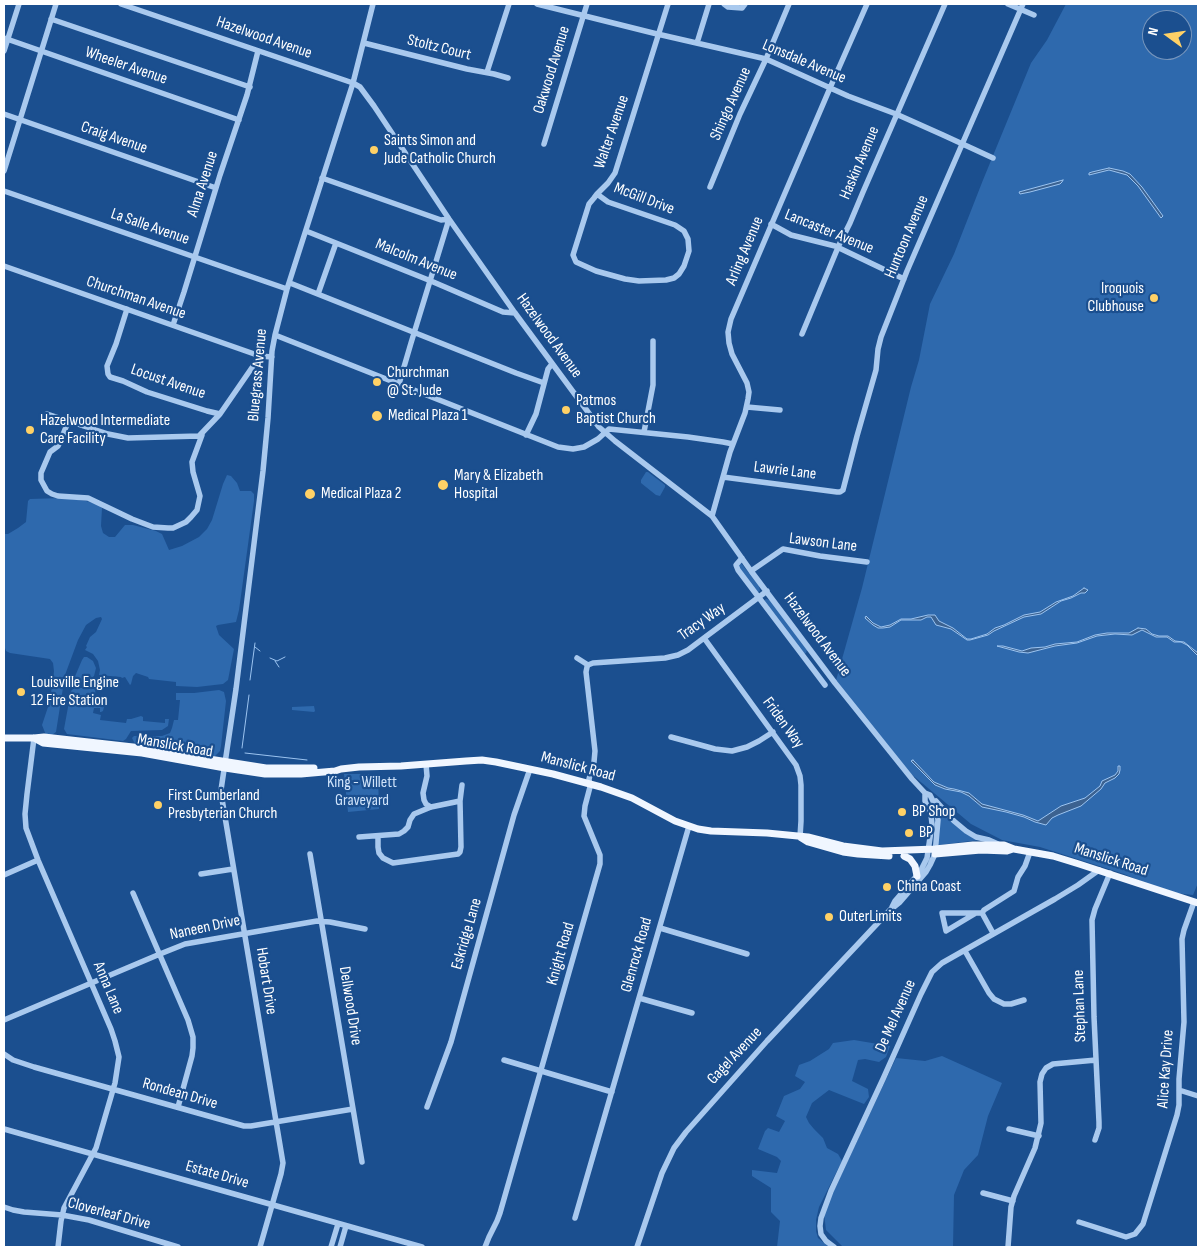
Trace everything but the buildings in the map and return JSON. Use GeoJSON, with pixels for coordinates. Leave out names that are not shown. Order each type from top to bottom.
{"type":"FeatureCollection","features":[{"type":"Feature","properties":{"kind":"main road","name":"Manslick Road"},"geometry":{"type":"LineString","coordinates":[[4,738],[44,737],[133,747],[225,765],[266,768],[335,767],[341,769],[482,760],[590,783],[632,798],[675,821],[711,831],[808,837],[843,846],[904,856],[973,844],[998,844],[1014,849],[1054,856],[1196,903]]}},
{"type":"Feature","properties":{"kind":"main road","name":"Manslick Road"},"geometry":{"type":"LineString","coordinates":[[887,854],[1007,851],[1014,849]]}},
{"type":"Feature","properties":{"kind":"main road"},"geometry":{"type":"LineString","coordinates":[[904,856],[915,866],[917,876]]}},
{"type":"Feature","properties":{"kind":"street"},"geometry":{"type":"LineString","coordinates":[[4,51],[6,39],[19,4]]}},
{"type":"Feature","properties":{"kind":"street"},"geometry":{"type":"LineString","coordinates":[[4,171],[56,4]]}},
{"type":"Feature","properties":{"kind":"street","name":"Hazelwood Avenue"},"geometry":{"type":"LineString","coordinates":[[121,4],[360,87],[515,313],[599,427],[712,516],[848,700],[912,779],[927,794],[936,807],[938,820],[931,852]]}},
{"type":"Feature","properties":{"kind":"street","name":"Bluegrass Avenue"},"geometry":{"type":"LineString","coordinates":[[225,765],[263,472],[274,335],[353,83],[372,4]]}},
{"type":"Feature","properties":{"kind":"street"},"geometry":{"type":"LineString","coordinates":[[487,72],[508,4]]}},
{"type":"Feature","properties":{"kind":"street","name":"Lonsdale Avenue"},"geometry":{"type":"LineString","coordinates":[[537,4],[766,59],[830,88],[896,114],[993,158]]}},
{"type":"Feature","properties":{"kind":"street","name":"Oakwood Avenue"},"geometry":{"type":"LineString","coordinates":[[544,144],[587,4]]}},
{"type":"Feature","properties":{"kind":"street","name":"Walter Avenue"},"geometry":{"type":"LineString","coordinates":[[576,262],[573,255],[585,214],[589,204],[615,173],[668,4]]}},
{"type":"Feature","properties":{"kind":"street"},"geometry":{"type":"LineString","coordinates":[[697,42],[709,4]]}},
{"type":"Feature","properties":{"kind":"street"},"geometry":{"type":"LineString","coordinates":[[724,4],[728,7],[742,8],[745,4]]}},
{"type":"Feature","properties":{"kind":"street","name":"Shingo Avenue"},"geometry":{"type":"LineString","coordinates":[[710,187],[789,4]]}},
{"type":"Feature","properties":{"kind":"street","name":"Arling Avenue"},"geometry":{"type":"LineString","coordinates":[[712,516],[732,444],[747,407],[747,383],[729,344],[728,332],[731,319],[867,4]]}},
{"type":"Feature","properties":{"kind":"street","name":"Haskin Avenue"},"geometry":{"type":"LineString","coordinates":[[802,334],[944,4]]}},
{"type":"Feature","properties":{"kind":"street"},"geometry":{"type":"LineString","coordinates":[[1008,4],[1021,7],[1034,15]]}},
{"type":"Feature","properties":{"kind":"street","name":"Huntoon Avenue"},"geometry":{"type":"LineString","coordinates":[[843,490],[876,370],[879,342],[904,279],[1021,7]]}},
{"type":"Feature","properties":{"kind":"street"},"geometry":{"type":"LineString","coordinates":[[51,19],[250,87]]}},
{"type":"Feature","properties":{"kind":"street","name":"Wheeler Avenue"},"geometry":{"type":"LineString","coordinates":[[6,39],[239,120]]}},
{"type":"Feature","properties":{"kind":"street","name":"Stoltz Court"},"geometry":{"type":"LineString","coordinates":[[364,43],[508,78]]}},
{"type":"Feature","properties":{"kind":"street","name":"Alma Avenue"},"geometry":{"type":"LineString","coordinates":[[173,325],[250,87],[258,51]]}},
{"type":"Feature","properties":{"kind":"street","name":"Craig Avenue"},"geometry":{"type":"LineString","coordinates":[[4,114],[216,188]]}},
{"type":"Feature","properties":{"kind":"street"},"geometry":{"type":"LineString","coordinates":[[322,178],[442,220],[449,219],[399,384]]}},
{"type":"Feature","properties":{"kind":"street","name":"La Salle Avenue"},"geometry":{"type":"LineString","coordinates":[[4,191],[287,289]]}},
{"type":"Feature","properties":{"kind":"street","name":"McGill Drive"},"geometry":{"type":"LineString","coordinates":[[576,262],[596,271],[625,279],[646,281],[670,280],[681,272],[689,251],[686,233],[681,228],[608,202],[597,194]]}},
{"type":"Feature","properties":{"kind":"street","name":"Lancaster Avenue"},"geometry":{"type":"LineString","coordinates":[[772,224],[791,235],[835,246],[904,279]]}},
{"type":"Feature","properties":{"kind":"street","name":"Malcolm Avenue"},"geometry":{"type":"LineString","coordinates":[[306,231],[503,312],[515,313]]}},
{"type":"Feature","properties":{"kind":"street"},"geometry":{"type":"LineString","coordinates":[[318,294],[336,243]]}},
{"type":"Feature","properties":{"kind":"street","name":"Churchman Avenue"},"geometry":{"type":"LineString","coordinates":[[4,266],[260,356],[272,357]]}},
{"type":"Feature","properties":{"kind":"street"},"geometry":{"type":"LineString","coordinates":[[290,283],[544,383]]}},
{"type":"Feature","properties":{"kind":"street","name":"Locust Avenue"},"geometry":{"type":"LineString","coordinates":[[127,309],[107,366],[110,377],[147,392],[220,414]]}},
{"type":"Feature","properties":{"kind":"street"},"geometry":{"type":"LineString","coordinates":[[274,335],[558,447],[573,450],[580,448],[591,444],[609,429],[697,438],[732,444]]}},
{"type":"Feature","properties":{"kind":"street"},"geometry":{"type":"LineString","coordinates":[[644,432],[653,385],[653,341]]}},
{"type":"Feature","properties":{"kind":"street"},"geometry":{"type":"LineString","coordinates":[[68,422],[58,446],[50,452],[41,473],[41,480],[48,491],[58,496],[88,498],[153,527],[173,528],[186,522],[197,510],[200,496],[192,462],[202,435],[220,414],[260,356]]}},
{"type":"Feature","properties":{"kind":"street"},"geometry":{"type":"LineString","coordinates":[[526,435],[536,414],[548,369],[552,364]]}},
{"type":"Feature","properties":{"kind":"street"},"geometry":{"type":"LineString","coordinates":[[747,407],[780,410]]}},
{"type":"Feature","properties":{"kind":"street"},"geometry":{"type":"LineString","coordinates":[[47,414],[68,422],[128,438],[202,435]]}},
{"type":"Feature","properties":{"kind":"street","name":"Lawrie Lane"},"geometry":{"type":"LineString","coordinates":[[723,477],[837,492],[843,490]]}},
{"type":"Feature","properties":{"kind":"street","name":"Lawson Lane"},"geometry":{"type":"LineString","coordinates":[[751,571],[783,549],[867,562]]}},
{"type":"Feature","properties":{"kind":"street"},"geometry":{"type":"LineString","coordinates":[[742,558],[736,565],[825,685]]}},
{"type":"Feature","properties":{"kind":"street","name":"Tracy Way"},"geometry":{"type":"LineString","coordinates":[[588,665],[593,663],[672,657],[688,650],[767,591]]}},
{"type":"Feature","properties":{"kind":"street","name":"Friden Way"},"geometry":{"type":"LineString","coordinates":[[704,638],[793,759],[800,776],[800,837]]}},
{"type":"Feature","properties":{"kind":"street"},"geometry":{"type":"LineString","coordinates":[[804,658],[811,652]]}},
{"type":"Feature","properties":{"kind":"street"},"geometry":{"type":"LineString","coordinates":[[577,658],[588,665]]}},
{"type":"Feature","properties":{"kind":"street","name":"Knight Road"},"geometry":{"type":"LineString","coordinates":[[486,1247],[500,1213],[600,864],[600,855],[584,816],[595,751],[586,672],[588,665]]}},
{"type":"Feature","properties":{"kind":"street"},"geometry":{"type":"LineString","coordinates":[[671,737],[715,749],[732,751],[747,747],[773,732]]}},
{"type":"Feature","properties":{"kind":"street","name":"Anna Lane"},"geometry":{"type":"LineString","coordinates":[[34,738],[25,814],[26,828],[118,1052],[113,1089],[93,1154],[62,1215],[58,1247]]}},
{"type":"Feature","properties":{"kind":"street"},"geometry":{"type":"LineString","coordinates":[[426,764],[428,776],[423,793],[426,804],[431,807]]}},
{"type":"Feature","properties":{"kind":"street","name":"Hobart Drive"},"geometry":{"type":"LineString","coordinates":[[225,765],[221,790],[222,799],[282,1158],[282,1168],[260,1247]]}},
{"type":"Feature","properties":{"kind":"street","name":"Eskridge Lane"},"geometry":{"type":"LineString","coordinates":[[427,1107],[451,1042],[514,815],[530,769]]}},
{"type":"Feature","properties":{"kind":"street"},"geometry":{"type":"LineString","coordinates":[[378,836],[379,853],[383,858],[392,863],[458,854],[461,847],[460,801],[462,784]]}},
{"type":"Feature","properties":{"kind":"street"},"geometry":{"type":"LineString","coordinates":[[927,794],[966,831],[998,844]]}},
{"type":"Feature","properties":{"kind":"street"},"geometry":{"type":"LineString","coordinates":[[359,838],[399,834],[408,827],[414,814],[431,807],[460,801]]}},
{"type":"Feature","properties":{"kind":"street","name":"Glenrock Road"},"geometry":{"type":"LineString","coordinates":[[575,1218],[689,826]]}},
{"type":"Feature","properties":{"kind":"street","name":"Gagel Avenue"},"geometry":{"type":"LineString","coordinates":[[892,908],[894,901],[917,876],[931,852]]}},
{"type":"Feature","properties":{"kind":"street","name":"Gagel Avenue"},"geometry":{"type":"LineString","coordinates":[[637,1247],[665,1165],[674,1148],[721,1091],[892,908],[920,881],[930,865],[931,852]]}},
{"type":"Feature","properties":{"kind":"street"},"geometry":{"type":"LineString","coordinates":[[979,913],[942,913],[946,931],[979,913],[1014,891],[1018,877],[1025,866],[1030,852]]}},
{"type":"Feature","properties":{"kind":"street","name":"Dellwood Drive"},"geometry":{"type":"LineString","coordinates":[[310,854],[362,1162]]}},
{"type":"Feature","properties":{"kind":"street"},"geometry":{"type":"LineString","coordinates":[[4,875],[38,860]]}},
{"type":"Feature","properties":{"kind":"street"},"geometry":{"type":"LineString","coordinates":[[201,874],[233,868]]}},
{"type":"Feature","properties":{"kind":"street","name":"De Mel Avenue"},"geometry":{"type":"LineString","coordinates":[[834,1247],[823,1238],[820,1226],[821,1218],[932,972],[938,965],[1078,885],[1098,870]]}},
{"type":"Feature","properties":{"kind":"street","name":"Stephan Lane"},"geometry":{"type":"LineString","coordinates":[[1096,1140],[1099,1122],[1092,920],[1110,873]]}},
{"type":"Feature","properties":{"kind":"street"},"geometry":{"type":"LineString","coordinates":[[133,893],[188,1020],[193,1041],[192,1056],[178,1108]]}},
{"type":"Feature","properties":{"kind":"street","name":"Alice Kay Drive"},"geometry":{"type":"LineString","coordinates":[[1079,1222],[1126,1237],[1138,1232],[1143,1224],[1179,1105],[1179,1079],[1184,1022],[1182,939],[1196,903]]}},
{"type":"Feature","properties":{"kind":"street"},"geometry":{"type":"LineString","coordinates":[[979,913],[994,933]]}},
{"type":"Feature","properties":{"kind":"street","name":"Naneen Drive"},"geometry":{"type":"LineString","coordinates":[[4,1020],[186,944],[321,921],[366,929]]}},
{"type":"Feature","properties":{"kind":"street"},"geometry":{"type":"LineString","coordinates":[[660,928],[747,954]]}},
{"type":"Feature","properties":{"kind":"street"},"geometry":{"type":"LineString","coordinates":[[964,950],[994,999],[1004,1004],[1024,1000]]}},
{"type":"Feature","properties":{"kind":"street"},"geometry":{"type":"LineString","coordinates":[[639,998],[692,1013]]}},
{"type":"Feature","properties":{"kind":"street","name":"Rondean Drive"},"geometry":{"type":"LineString","coordinates":[[4,1054],[13,1060],[244,1126],[353,1109]]}},
{"type":"Feature","properties":{"kind":"street"},"geometry":{"type":"LineString","coordinates":[[504,1060],[612,1092]]}},
{"type":"Feature","properties":{"kind":"street"},"geometry":{"type":"LineString","coordinates":[[1008,1247],[1012,1202],[1035,1148],[1042,1123],[1040,1082],[1042,1074],[1046,1068],[1053,1064],[1096,1060]]}},
{"type":"Feature","properties":{"kind":"street"},"geometry":{"type":"LineString","coordinates":[[1179,1090],[1198,1096]]}},
{"type":"Feature","properties":{"kind":"street","name":"Estate Drive"},"geometry":{"type":"LineString","coordinates":[[4,1129],[422,1247]]}},
{"type":"Feature","properties":{"kind":"street"},"geometry":{"type":"LineString","coordinates":[[1009,1129],[1039,1136]]}},
{"type":"Feature","properties":{"kind":"street"},"geometry":{"type":"LineString","coordinates":[[983,1193],[1012,1202]]}},
{"type":"Feature","properties":{"kind":"street","name":"Cloverleaf Drive"},"geometry":{"type":"LineString","coordinates":[[4,1207],[24,1212],[62,1215],[89,1220],[178,1247]]}},
{"type":"Feature","properties":{"kind":"street"},"geometry":{"type":"LineString","coordinates":[[331,1247],[338,1224]]}},
{"type":"Feature","properties":{"kind":"street"},"geometry":{"type":"LineString","coordinates":[[340,1247],[346,1226]]}},
{"type":"Feature","properties":{"kind":"green space"},"geometry":{"type":"Polygon","coordinates":[[[1066,4],[1198,4],[1198,883],[1193,895],[1166,892],[1124,874],[1040,847],[1002,840],[971,824],[910,773],[835,684],[862,588],[919,360],[930,304],[954,254],[1031,63],[1047,40],[1066,4]]]}},
{"type":"Feature","properties":{"kind":"green space"},"geometry":{"type":"Polygon","coordinates":[[[646,472],[665,485],[660,496],[641,483],[646,472]]]}},
{"type":"Feature","properties":{"kind":"green space"},"geometry":{"type":"Polygon","coordinates":[[[227,475],[231,476],[237,483],[240,491],[251,491],[254,494],[236,622],[216,626],[219,635],[234,649],[228,680],[223,684],[197,687],[176,686],[176,682],[149,679],[136,673],[130,685],[125,677],[99,675],[98,661],[93,654],[85,650],[90,637],[96,632],[102,619],[101,617],[96,618],[86,625],[78,640],[65,675],[56,732],[52,735],[46,735],[42,725],[53,682],[53,663],[50,659],[10,653],[5,648],[4,534],[8,534],[26,522],[28,501],[30,499],[63,498],[99,505],[102,508],[101,526],[103,533],[109,537],[115,537],[125,525],[133,525],[162,534],[169,550],[199,537],[207,529],[212,520],[227,475]]]}},
{"type":"Feature","properties":{"kind":"green space"},"geometry":{"type":"Polygon","coordinates":[[[741,563],[759,586],[760,591],[757,593],[739,569],[739,564],[741,563]]]}},
{"type":"Feature","properties":{"kind":"green space"},"geometry":{"type":"Polygon","coordinates":[[[766,599],[770,600],[807,650],[806,653],[804,654],[764,601],[766,599]]]}},
{"type":"Feature","properties":{"kind":"green space"},"geometry":{"type":"Polygon","coordinates":[[[84,657],[93,661],[96,668],[94,676],[87,682],[75,682],[73,681],[84,657]]]}},
{"type":"Feature","properties":{"kind":"green space"},"geometry":{"type":"Polygon","coordinates":[[[96,683],[94,706],[104,707],[101,712],[100,708],[94,708],[93,713],[101,715],[100,720],[126,723],[127,719],[141,716],[143,721],[165,723],[165,719],[169,719],[168,726],[162,730],[131,731],[123,741],[67,734],[64,729],[71,691],[74,688],[89,688],[96,683]]]}},
{"type":"Feature","properties":{"kind":"green space"},"geometry":{"type":"Polygon","coordinates":[[[219,690],[224,692],[226,701],[220,751],[215,756],[136,744],[134,742],[132,738],[134,736],[162,736],[170,733],[174,720],[178,720],[180,700],[176,700],[176,693],[219,690]]]}},
{"type":"Feature","properties":{"kind":"green space"},"geometry":{"type":"Polygon","coordinates":[[[314,706],[314,712],[292,710],[292,707],[314,706]]]}},
{"type":"Feature","properties":{"kind":"green space","name":"King - Willett Graveyard"},"geometry":{"type":"Polygon","coordinates":[[[344,774],[378,774],[379,809],[348,812],[344,774]]]}},
{"type":"Feature","properties":{"kind":"green space"},"geometry":{"type":"Polygon","coordinates":[[[938,806],[979,840],[939,845],[938,806]]]}},
{"type":"Feature","properties":{"kind":"green space"},"geometry":{"type":"Polygon","coordinates":[[[854,1040],[890,1046],[886,1057],[879,1062],[865,1059],[858,1060],[852,1081],[868,1089],[869,1097],[864,1104],[829,1090],[812,1103],[806,1117],[823,1138],[827,1148],[838,1154],[842,1161],[819,1207],[816,1220],[818,1238],[829,1247],[777,1247],[780,1221],[771,1212],[771,1188],[752,1176],[752,1170],[777,1173],[781,1161],[777,1157],[758,1149],[765,1131],[768,1128],[779,1132],[785,1121],[776,1116],[784,1096],[800,1089],[805,1082],[795,1076],[799,1065],[810,1061],[829,1049],[833,1043],[854,1040]]]}},
{"type":"Feature","properties":{"kind":"green space"},"geometry":{"type":"Polygon","coordinates":[[[942,1056],[1002,1083],[988,1116],[978,1155],[964,1170],[954,1195],[953,1247],[843,1247],[826,1230],[824,1214],[896,1058],[925,1061],[942,1056]]]}},
{"type":"Feature","properties":{"kind":"shaded area"},"geometry":{"type":"Polygon","coordinates":[[[1109,168],[1130,174],[1163,216],[1161,218],[1138,186],[1127,175],[1109,170],[1089,175],[1089,173],[1109,168]]]}},
{"type":"Feature","properties":{"kind":"shaded area"},"geometry":{"type":"Polygon","coordinates":[[[1063,180],[1060,184],[1020,194],[1019,192],[1063,180]]]}},
{"type":"Feature","properties":{"kind":"shaded area"},"geometry":{"type":"Polygon","coordinates":[[[1084,588],[1088,590],[1085,593],[1061,601],[1041,614],[1024,617],[988,635],[970,640],[967,640],[951,629],[936,625],[931,617],[921,620],[901,620],[890,627],[883,628],[878,628],[865,618],[866,616],[873,623],[881,627],[901,619],[935,615],[939,621],[953,628],[967,639],[971,639],[987,634],[995,628],[1024,615],[1040,612],[1056,602],[1073,596],[1084,588]]]}},
{"type":"Feature","properties":{"kind":"shaded area"},"geometry":{"type":"Polygon","coordinates":[[[1138,628],[1146,629],[1152,634],[1159,636],[1168,636],[1175,641],[1184,642],[1198,653],[1198,656],[1181,642],[1174,642],[1167,637],[1156,637],[1142,630],[1132,635],[1097,636],[1077,643],[1028,653],[997,646],[1022,651],[1055,644],[1077,642],[1095,635],[1129,633],[1138,628]]]}},
{"type":"Feature","properties":{"kind":"shaded area"},"geometry":{"type":"Polygon","coordinates":[[[913,760],[934,782],[948,788],[969,793],[982,804],[1038,821],[1061,806],[1085,798],[1100,786],[1102,781],[1115,775],[1118,771],[1118,766],[1120,766],[1120,770],[1115,778],[1105,783],[1101,789],[1081,806],[1052,818],[1046,825],[1024,817],[982,807],[961,792],[935,785],[911,761],[913,760]]]}},
{"type":"Feature","properties":{"kind":"waterway"},"geometry":{"type":"LineString","coordinates":[[250,680],[255,643]]}},
{"type":"Feature","properties":{"kind":"waterway"},"geometry":{"type":"LineString","coordinates":[[255,647],[260,651]]}},
{"type":"Feature","properties":{"kind":"waterway"},"geometry":{"type":"LineString","coordinates":[[270,658],[277,661],[285,657]]}},
{"type":"Feature","properties":{"kind":"waterway"},"geometry":{"type":"LineString","coordinates":[[275,661],[279,667]]}},
{"type":"Feature","properties":{"kind":"waterway"},"geometry":{"type":"LineString","coordinates":[[242,748],[249,695]]}},
{"type":"Feature","properties":{"kind":"waterway"},"geometry":{"type":"LineString","coordinates":[[245,753],[307,760]]}},
{"type":"Feature","properties":{"kind":"place","name":"Saints Simon and Jude Catholic Church"},"geometry":{"type":"Point","coordinates":[374,150]}},
{"type":"Feature","properties":{"kind":"place","name":"Iroquois Clubhouse"},"geometry":{"type":"Point","coordinates":[1154,298]}},
{"type":"Feature","properties":{"kind":"place","name":"Churchman @ St. Jude"},"geometry":{"type":"Point","coordinates":[377,382]}},
{"type":"Feature","properties":{"kind":"place","name":"Patmos Baptist Church"},"geometry":{"type":"Point","coordinates":[566,410]}},
{"type":"Feature","properties":{"kind":"place","name":"Medical Plaza 1"},"geometry":{"type":"Point","coordinates":[377,416]}},
{"type":"Feature","properties":{"kind":"place","name":"Hazelwood Intermediate Care Facility"},"geometry":{"type":"Point","coordinates":[30,430]}},
{"type":"Feature","properties":{"kind":"place","name":"Mary & Elizabeth Hospital"},"geometry":{"type":"Point","coordinates":[443,485]}},
{"type":"Feature","properties":{"kind":"place","name":"Medical Plaza 2"},"geometry":{"type":"Point","coordinates":[310,494]}},
{"type":"Feature","properties":{"kind":"place","name":"Louisville Engine 12 Fire Station"},"geometry":{"type":"Point","coordinates":[21,692]}},
{"type":"Feature","properties":{"kind":"place","name":"First Cumberland Presbyterian Church"},"geometry":{"type":"Point","coordinates":[158,805]}},
{"type":"Feature","properties":{"kind":"place","name":"BP Shop"},"geometry":{"type":"Point","coordinates":[902,812]}},
{"type":"Feature","properties":{"kind":"place","name":"BP"},"geometry":{"type":"Point","coordinates":[909,833]}},
{"type":"Feature","properties":{"kind":"place","name":"China Coast"},"geometry":{"type":"Point","coordinates":[887,887]}},
{"type":"Feature","properties":{"kind":"place","name":"OuterLimits"},"geometry":{"type":"Point","coordinates":[829,917]}}]}
